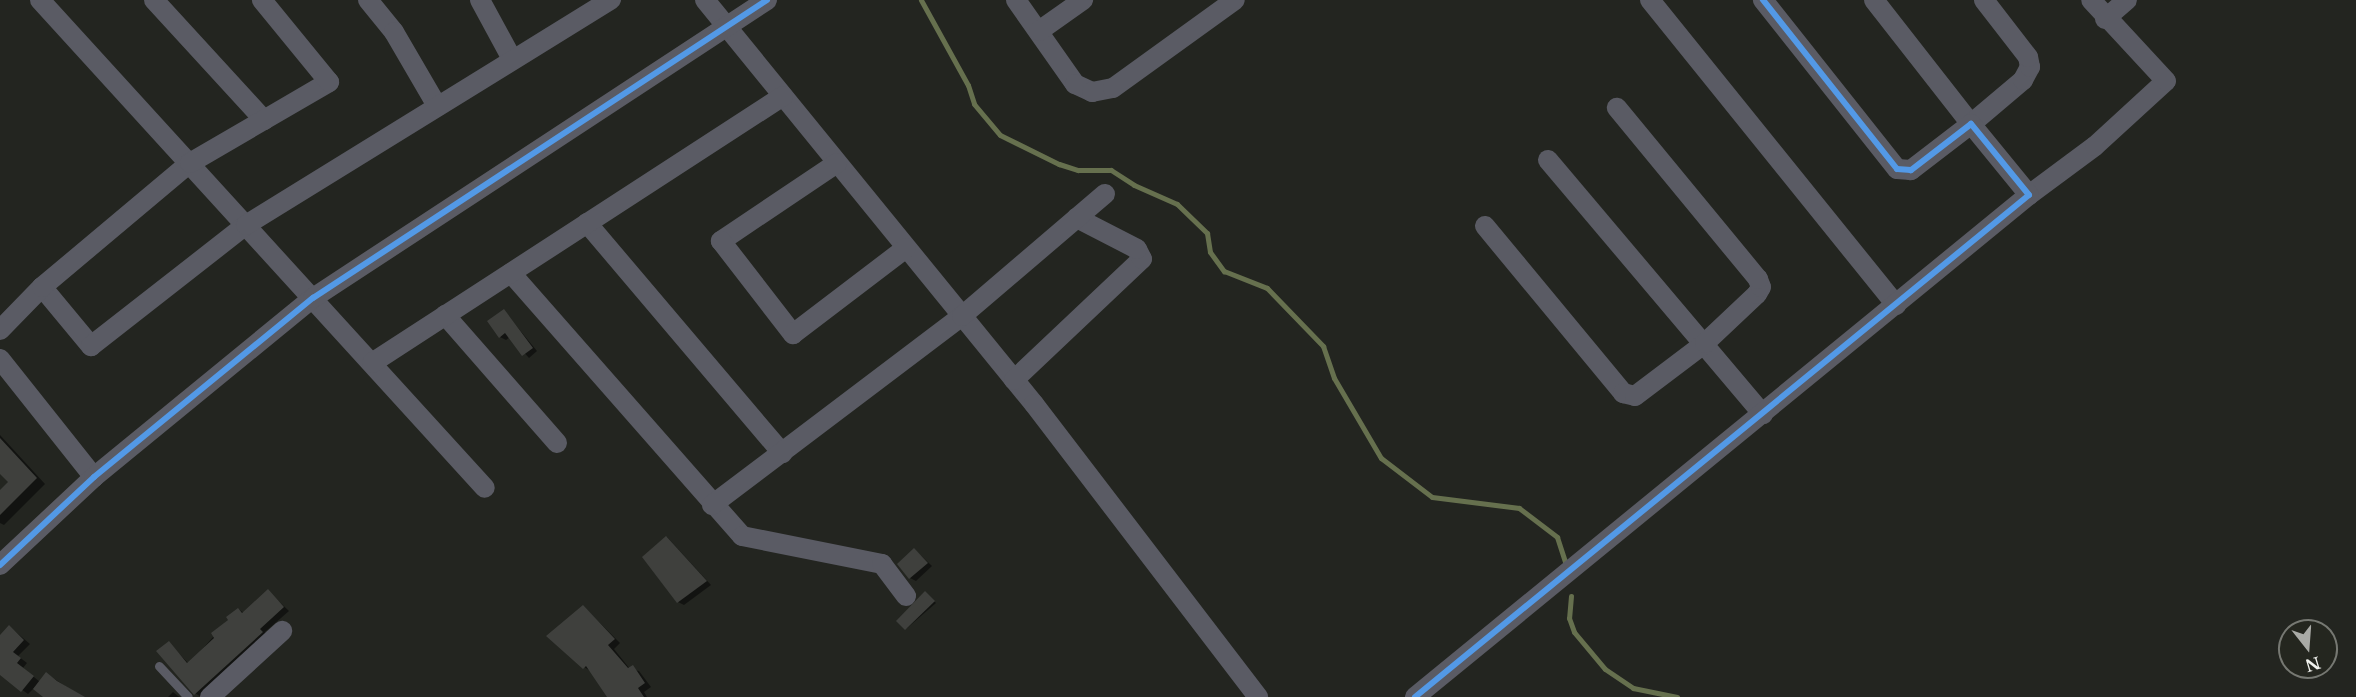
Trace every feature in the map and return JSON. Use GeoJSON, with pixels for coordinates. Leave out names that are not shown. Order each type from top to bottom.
{"type":"FeatureCollection","features":[{"type":"Feature","properties":{"kind":"street"},"geometry":{"type":"LineString","coordinates":[[40,0],[486,488]]}},
{"type":"Feature","properties":{"kind":"street"},"geometry":{"type":"LineString","coordinates":[[154,0],[264,120]]}},
{"type":"Feature","properties":{"kind":"street"},"geometry":{"type":"LineString","coordinates":[[0,330],[42,287],[190,163],[329,82],[262,0]]}},
{"type":"Feature","properties":{"kind":"street"},"geometry":{"type":"LineString","coordinates":[[368,0],[394,32],[437,106]]}},
{"type":"Feature","properties":{"kind":"street"},"geometry":{"type":"LineString","coordinates":[[480,0],[512,58]]}},
{"type":"Feature","properties":{"kind":"street"},"geometry":{"type":"LineString","coordinates":[[42,287],[91,346],[246,225],[437,106],[587,7],[611,0]]}},
{"type":"Feature","properties":{"kind":"street"},"geometry":{"type":"LineString","coordinates":[[705,0],[1014,380],[1258,697]]}},
{"type":"Feature","properties":{"kind":"street"},"geometry":{"type":"LineString","coordinates":[[2,566],[94,477],[313,298],[767,0]]}},
{"type":"Feature","properties":{"kind":"street"},"geometry":{"type":"LineString","coordinates":[[1016,0],[1075,84],[1092,92],[1113,88],[1235,0]]}},
{"type":"Feature","properties":{"kind":"street"},"geometry":{"type":"LineString","coordinates":[[1039,31],[1083,0]]}},
{"type":"Feature","properties":{"kind":"street"},"geometry":{"type":"LineString","coordinates":[[1650,0],[1896,305]]}},
{"type":"Feature","properties":{"kind":"street"},"geometry":{"type":"LineString","coordinates":[[1874,0],[2029,195]]}},
{"type":"Feature","properties":{"kind":"street"},"geometry":{"type":"LineString","coordinates":[[1767,1],[1898,169],[1911,170],[2023,80],[2030,67],[2028,57],[1984,0]]}},
{"type":"Feature","properties":{"kind":"street"},"geometry":{"type":"LineString","coordinates":[[1414,697],[2029,195],[2095,146],[2166,81],[2105,19],[2091,0]]}},
{"type":"Feature","properties":{"kind":"street"},"geometry":{"type":"LineString","coordinates":[[2105,19],[2127,0]]}},
{"type":"Feature","properties":{"kind":"street"},"geometry":{"type":"LineString","coordinates":[[372,363],[783,96]]}},
{"type":"Feature","properties":{"kind":"street"},"geometry":{"type":"LineString","coordinates":[[1485,226],[1623,393],[1635,396],[1705,343],[1757,294],[1761,287],[1758,279],[1617,108]]}},
{"type":"Feature","properties":{"kind":"street"},"geometry":{"type":"LineString","coordinates":[[1548,160],[1763,414]]}},
{"type":"Feature","properties":{"kind":"street"},"geometry":{"type":"LineString","coordinates":[[837,163],[721,242],[793,334],[906,248]]}},
{"type":"Feature","properties":{"kind":"street"},"geometry":{"type":"LineString","coordinates":[[712,506],[962,316],[1105,194]]}},
{"type":"Feature","properties":{"kind":"street"},"geometry":{"type":"LineString","coordinates":[[1014,380],[1142,259],[1137,249],[1077,218]]}},
{"type":"Feature","properties":{"kind":"street"},"geometry":{"type":"LineString","coordinates":[[587,223],[782,453]]}},
{"type":"Feature","properties":{"kind":"street"},"geometry":{"type":"LineString","coordinates":[[511,273],[712,506],[749,540],[882,564],[906,596]]}},
{"type":"Feature","properties":{"kind":"street"},"geometry":{"type":"LineString","coordinates":[[445,315],[557,443]]}},
{"type":"Feature","properties":{"kind":"street"},"geometry":{"type":"LineString","coordinates":[[0,359],[94,477]]}},
{"type":"Feature","properties":{"kind":"street"},"geometry":{"type":"LineString","coordinates":[[210,697],[282,631]]}},
{"type":"Feature","properties":{"kind":"lane"},"geometry":{"type":"LineString","coordinates":[[159,666],[188,697]]}},
{"type":"Feature","properties":{"kind":"building"},"geometry":{"type":"Polygon","coordinates":[[[504,309],[533,348],[522,356],[505,333],[499,338],[487,321],[504,309]]]}},
{"type":"Feature","properties":{"kind":"building"},"geometry":{"type":"Polygon","coordinates":[[[0,438],[37,478],[0,515],[0,490],[8,482],[0,474],[0,438]]]}},
{"type":"Feature","properties":{"kind":"building"},"geometry":{"type":"Polygon","coordinates":[[[666,536],[707,581],[677,603],[642,557],[666,536]]]}},
{"type":"Feature","properties":{"kind":"building"},"geometry":{"type":"Polygon","coordinates":[[[914,548],[928,563],[909,579],[897,564],[914,548]]]}},
{"type":"Feature","properties":{"kind":"building"},"geometry":{"type":"Polygon","coordinates":[[[268,589],[284,607],[260,629],[263,632],[194,695],[156,651],[169,641],[187,663],[214,638],[211,633],[228,620],[226,617],[238,608],[242,613],[268,589]]]}},
{"type":"Feature","properties":{"kind":"building"},"geometry":{"type":"Polygon","coordinates":[[[925,591],[935,601],[905,630],[896,621],[925,591]]]}},
{"type":"Feature","properties":{"kind":"building"},"geometry":{"type":"Polygon","coordinates":[[[583,605],[615,639],[608,645],[628,668],[633,665],[645,683],[638,688],[644,697],[607,697],[586,666],[583,669],[546,636],[583,605]]]}},
{"type":"Feature","properties":{"kind":"building"},"geometry":{"type":"Polygon","coordinates":[[[9,625],[24,640],[13,652],[21,658],[17,663],[34,676],[21,692],[0,675],[0,635],[9,625]]]}},
{"type":"Feature","properties":{"kind":"building"},"geometry":{"type":"Polygon","coordinates":[[[46,672],[85,697],[43,697],[33,689],[46,672]]]}},
{"type":"Feature","properties":{"kind":"waterway"},"geometry":{"type":"LineString","coordinates":[[921,0],[968,85],[974,104],[1000,135],[1059,164],[1078,170],[1111,170],[1134,185],[1177,204],[1207,233],[1210,252],[1224,271],[1267,288],[1323,346],[1334,378],[1381,458],[1432,497],[1519,508],[1557,537],[1566,564]]}},
{"type":"Feature","properties":{"kind":"waterway"},"geometry":{"type":"LineString","coordinates":[[1571,596],[1569,618],[1574,632],[1605,669],[1633,688],[1677,697]]}},
{"type":"Feature","properties":{"kind":"cycle path"},"geometry":{"type":"LineString","coordinates":[[0,565],[94,477],[313,298],[767,0]]}},
{"type":"Feature","properties":{"kind":"cycle path"},"geometry":{"type":"LineString","coordinates":[[1415,697],[2029,195],[1971,124],[1911,170],[1897,169],[1763,0]]}}]}
